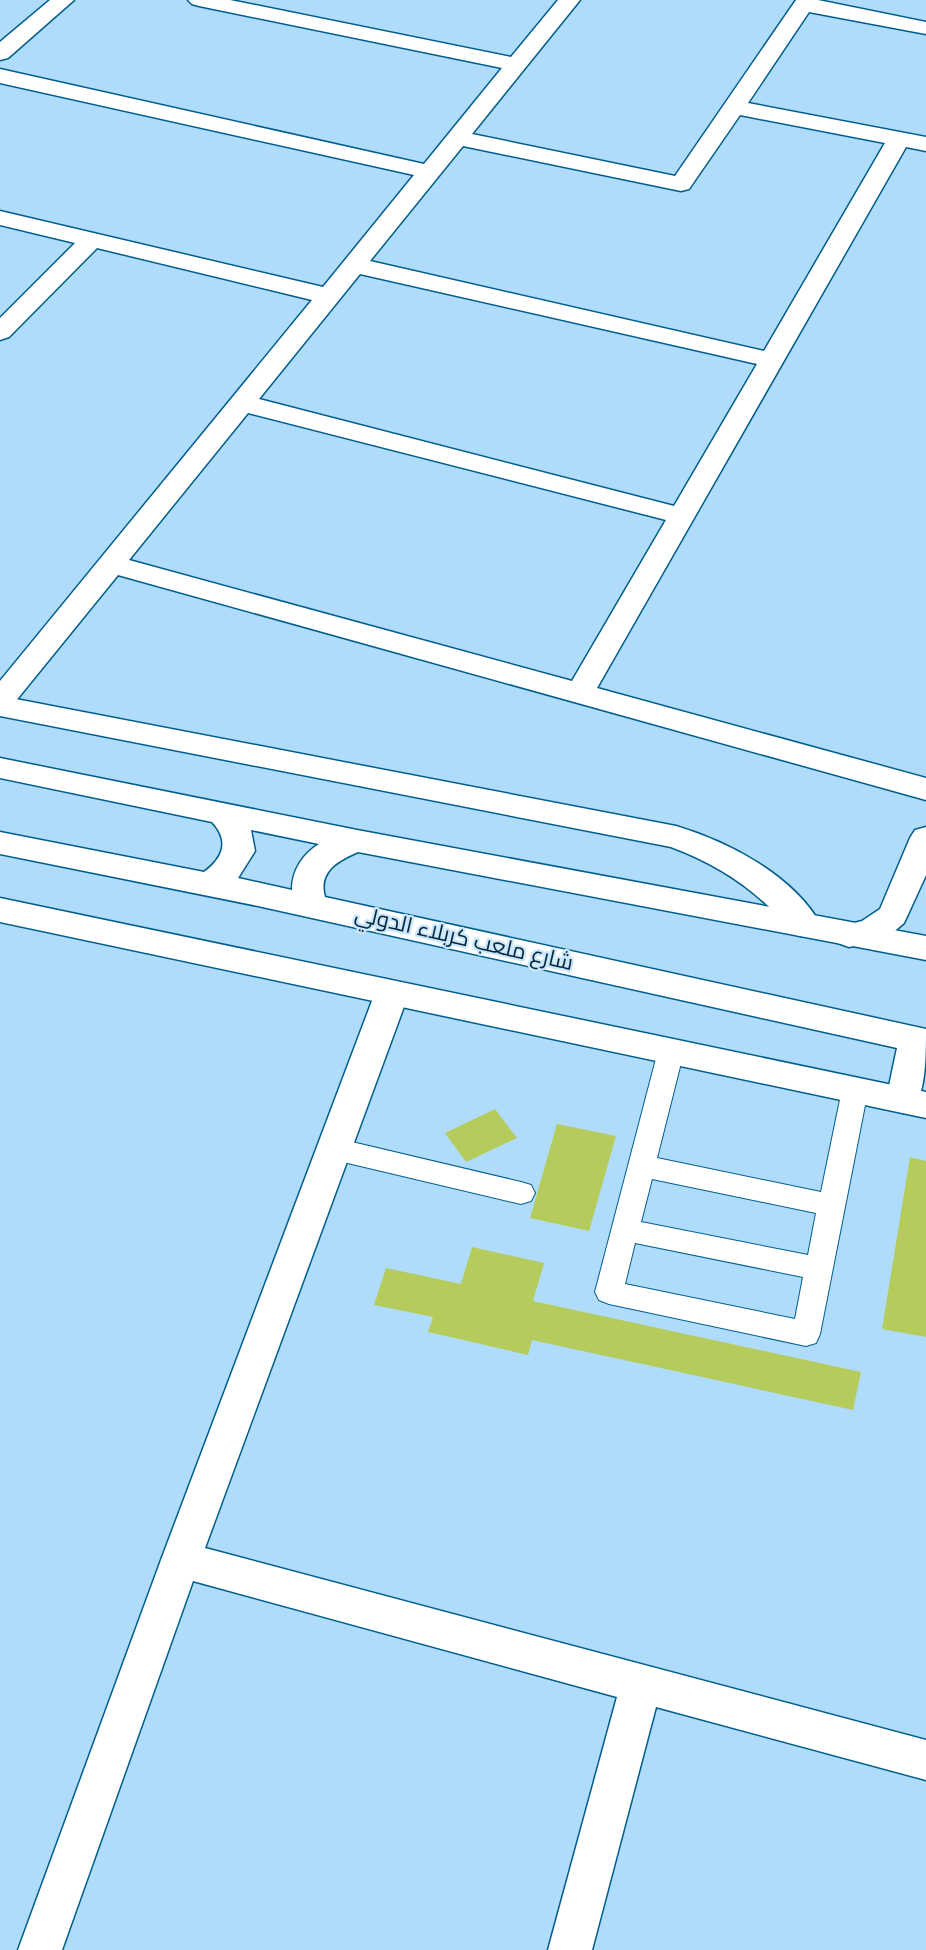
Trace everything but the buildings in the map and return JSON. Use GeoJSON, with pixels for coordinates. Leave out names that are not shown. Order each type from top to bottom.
{"type":"FeatureCollection","features":[{"type":"Feature","properties":{"kind":"street"},"geometry":{"type":"LineString","coordinates":[[0,53],[63,0]]}},
{"type":"Feature","properties":{"kind":"street"},"geometry":{"type":"LineString","coordinates":[[199,0],[517,64]]}},
{"type":"Feature","properties":{"kind":"street"},"geometry":{"type":"LineString","coordinates":[[0,701],[569,0]]}},
{"type":"Feature","properties":{"kind":"street"},"geometry":{"type":"LineString","coordinates":[[458,138],[681,184],[806,3],[926,28]]}},
{"type":"Feature","properties":{"kind":"street"},"geometry":{"type":"LineString","coordinates":[[0,76],[430,172]]}},
{"type":"Feature","properties":{"kind":"street"},"geometry":{"type":"LineString","coordinates":[[734,107],[926,144]]}},
{"type":"Feature","properties":{"kind":"street"},"geometry":{"type":"LineString","coordinates":[[580,693],[899,139]]}},
{"type":"Feature","properties":{"kind":"street"},"geometry":{"type":"LineString","coordinates":[[0,218],[328,296]]}},
{"type":"Feature","properties":{"kind":"street"},"geometry":{"type":"LineString","coordinates":[[0,332],[92,240]]}},
{"type":"Feature","properties":{"kind":"street"},"geometry":{"type":"LineString","coordinates":[[354,265],[772,360]]}},
{"type":"Feature","properties":{"kind":"street"},"geometry":{"type":"LineString","coordinates":[[242,403],[682,516]]}},
{"type":"Feature","properties":{"kind":"street"},"geometry":{"type":"LineString","coordinates":[[111,564],[926,789]]}},
{"type":"Feature","properties":{"kind":"street"},"geometry":{"type":"LineString","coordinates":[[0,706],[676,837],[718,853],[740,865],[778,895],[805,925]]}},
{"type":"Feature","properties":{"kind":"street"},"geometry":{"type":"LineString","coordinates":[[0,768],[357,841],[926,948]]}},
{"type":"Feature","properties":{"kind":"street"},"geometry":{"type":"LineString","coordinates":[[209,884],[225,874],[235,862],[240,848],[239,834],[221,812]]}},
{"type":"Feature","properties":{"kind":"street"},"geometry":{"type":"LineString","coordinates":[[849,935],[874,930],[886,924],[893,915],[926,838]]}},
{"type":"Feature","properties":{"kind":"street"},"geometry":{"type":"LineString","coordinates":[[311,905],[306,892],[307,878],[313,866],[324,854],[357,841]]}},
{"type":"Feature","properties":{"kind":"street","name":"شارع ملعب كربلاء الدولي"},"geometry":{"type":"LineString","coordinates":[[0,843],[311,905],[921,1041]]}},
{"type":"Feature","properties":{"kind":"street"},"geometry":{"type":"LineString","coordinates":[[1,914],[915,1102],[921,1041]]}},
{"type":"Feature","properties":{"kind":"street"},"geometry":{"type":"LineString","coordinates":[[40,1950],[392,993]]}},
{"type":"Feature","properties":{"kind":"street"},"geometry":{"type":"LineString","coordinates":[[182,1560],[926,1760]]}},
{"type":"Feature","properties":{"kind":"street"},"geometry":{"type":"LineString","coordinates":[[570,1950],[642,1683]]}},
{"type":"Feature","properties":{"kind":"lane"},"geometry":{"type":"LineString","coordinates":[[671,1052],[609,1292],[806,1334],[855,1090]]}},
{"type":"Feature","properties":{"kind":"lane"},"geometry":{"type":"LineString","coordinates":[[335,1149],[521,1193]]}},
{"type":"Feature","properties":{"kind":"lane"},"geometry":{"type":"LineString","coordinates":[[642,1166],[832,1205]]}},
{"type":"Feature","properties":{"kind":"lane"},"geometry":{"type":"LineString","coordinates":[[625,1230],[819,1269]]}}]}
